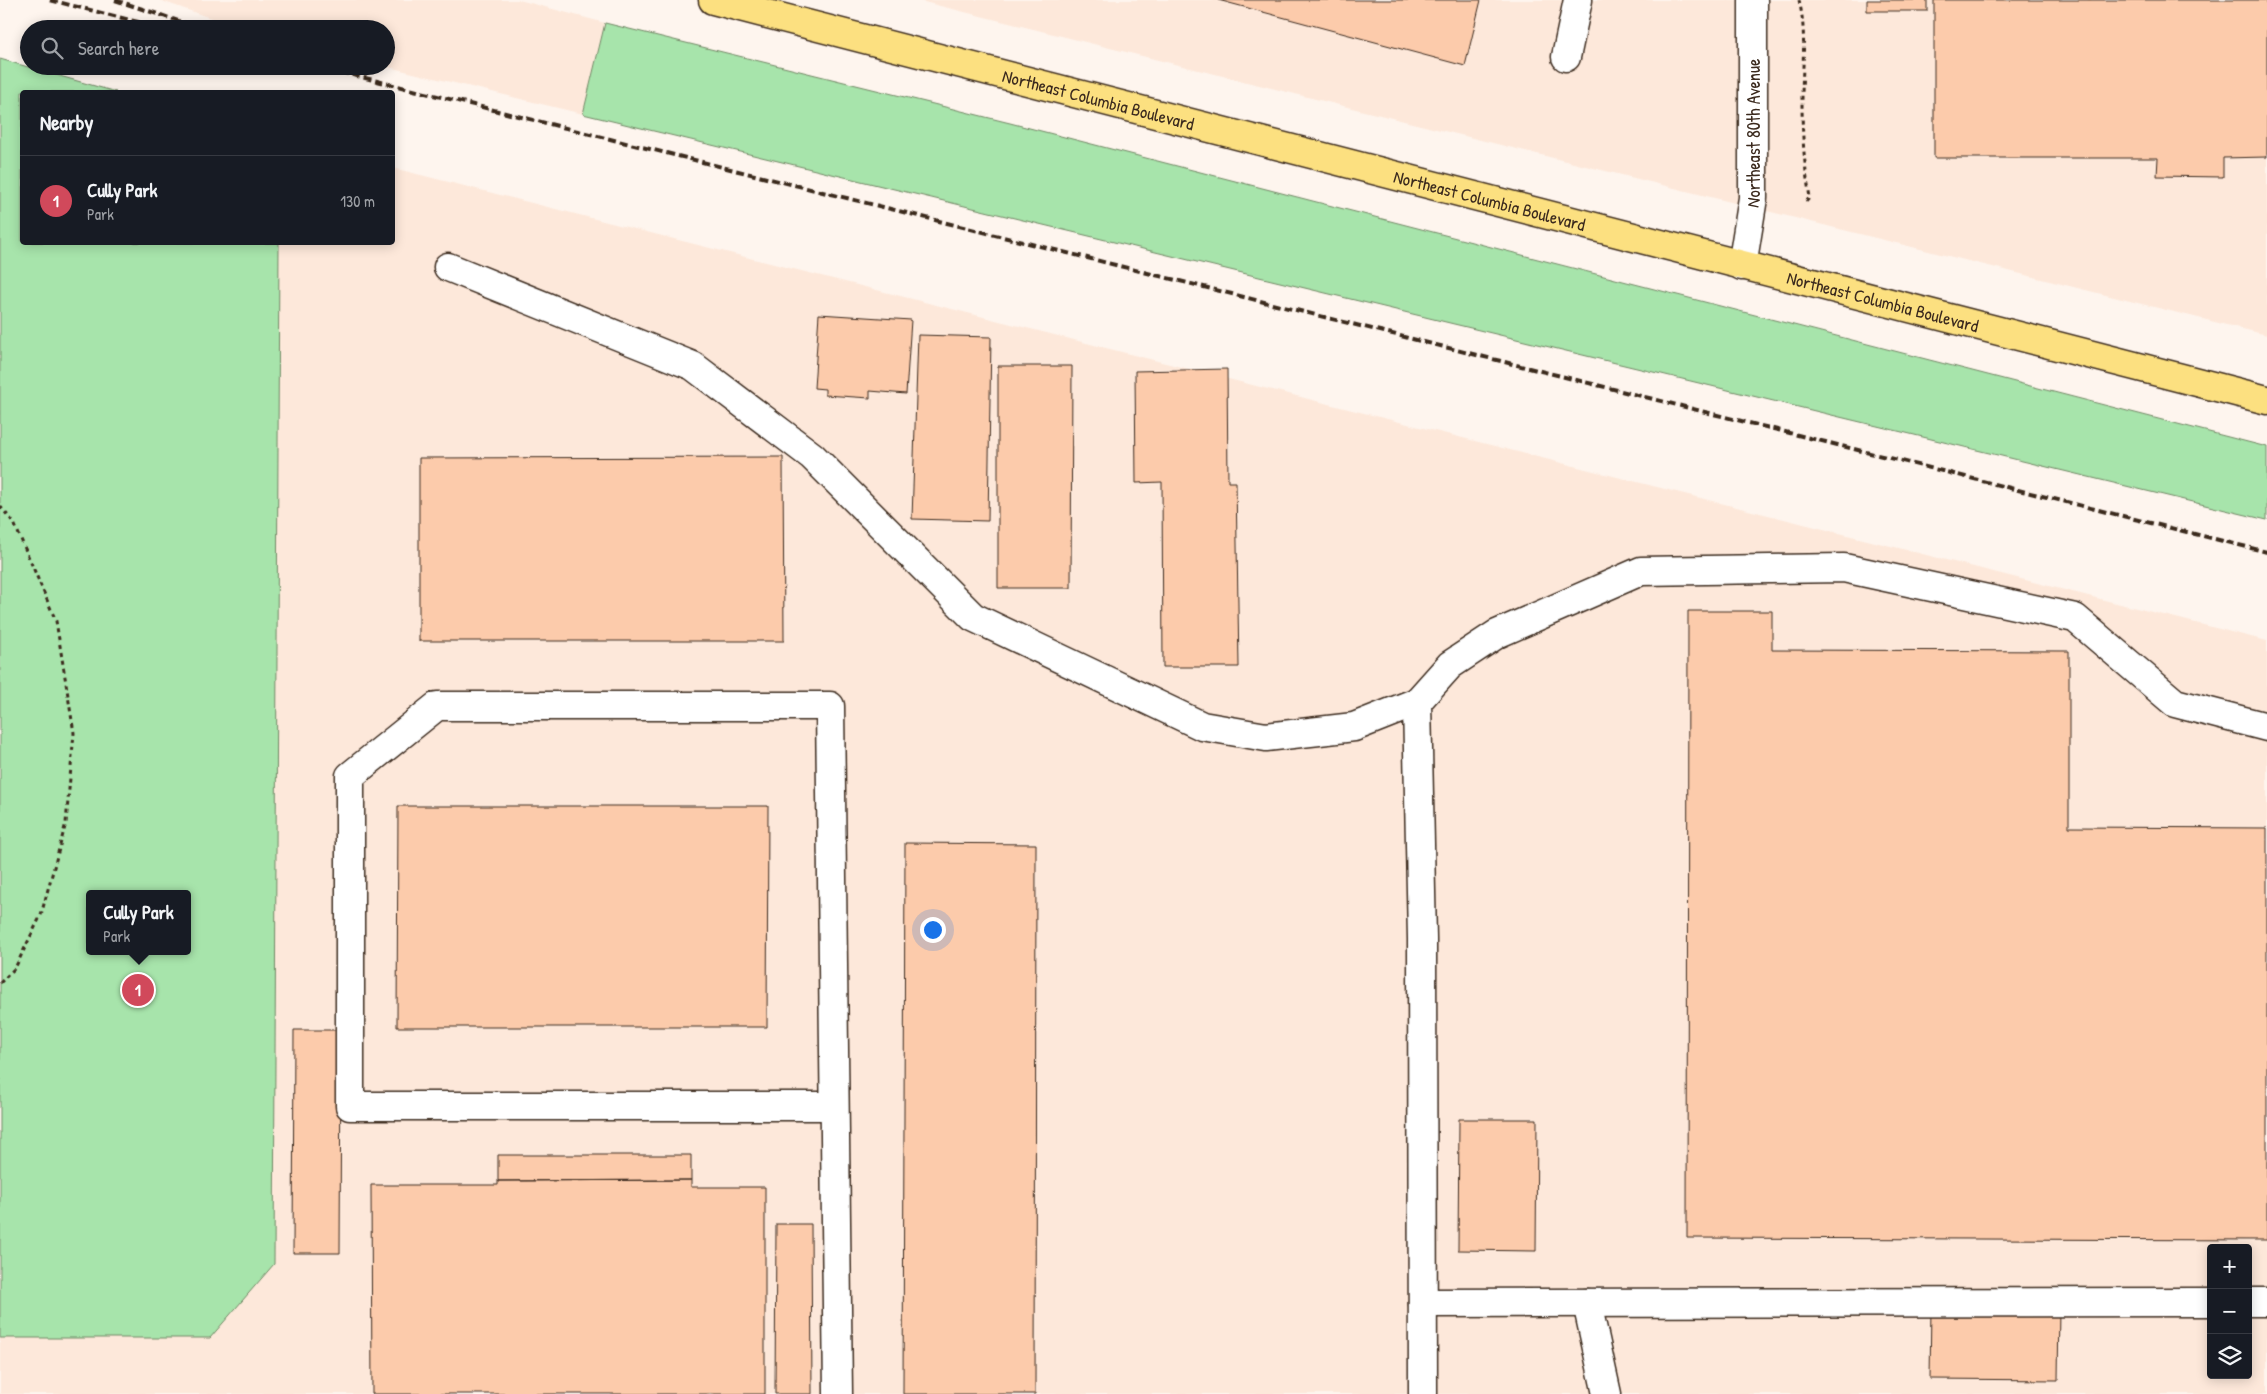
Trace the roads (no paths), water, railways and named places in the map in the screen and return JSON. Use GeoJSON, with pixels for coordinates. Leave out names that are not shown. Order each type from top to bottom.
{"type":"FeatureCollection","features":[{"type":"Feature","properties":{"kind":"main road","name":"Northeast Columbia Boulevard"},"geometry":{"type":"LineString","coordinates":[[713,0],[2267,400]]}},
{"type":"Feature","properties":{"kind":"street"},"geometry":{"type":"LineString","coordinates":[[1566,57],[1578,0]]}},
{"type":"Feature","properties":{"kind":"street","name":"Northeast 80th Avenue"},"geometry":{"type":"LineString","coordinates":[[1742,266],[1753,198],[1753,0]]}},
{"type":"Feature","properties":{"kind":"street"},"geometry":{"type":"LineString","coordinates":[[448,267],[693,366],[812,456],[973,617],[1202,726],[1266,738],[1354,728],[1417,702],[1450,665],[1497,634],[1641,570],[1844,568],[2075,618],[2175,703],[2267,727]]}},
{"type":"Feature","properties":{"kind":"street"},"geometry":{"type":"LineString","coordinates":[[1417,702],[1422,949],[1424,1394]]}},
{"type":"Feature","properties":{"kind":"street"},"geometry":{"type":"LineString","coordinates":[[834,1106],[350,1106],[350,776],[438,706],[830,706],[838,1394]]}},
{"type":"Feature","properties":{"kind":"street"},"geometry":{"type":"LineString","coordinates":[[1423,1303],[2207,1302]]}},
{"type":"Feature","properties":{"kind":"street"},"geometry":{"type":"LineString","coordinates":[[2252,1302],[2267,1302]]}},
{"type":"Feature","properties":{"kind":"street"},"geometry":{"type":"LineString","coordinates":[[1586,1303],[1607,1394]]}},
{"type":"Feature","properties":{"kind":"railway"},"geometry":{"type":"LineString","coordinates":[[50,0],[130,20]]}},
{"type":"Feature","properties":{"kind":"railway"},"geometry":{"type":"LineString","coordinates":[[115,0],[176,20]]}},
{"type":"Feature","properties":{"kind":"railway"},"geometry":{"type":"LineString","coordinates":[[353,75],[2267,552]]}},
{"type":"Feature","properties":{"kind":"place","name":"Cully Park"},"geometry":{"type":"Point","coordinates":[138,990]}}]}
